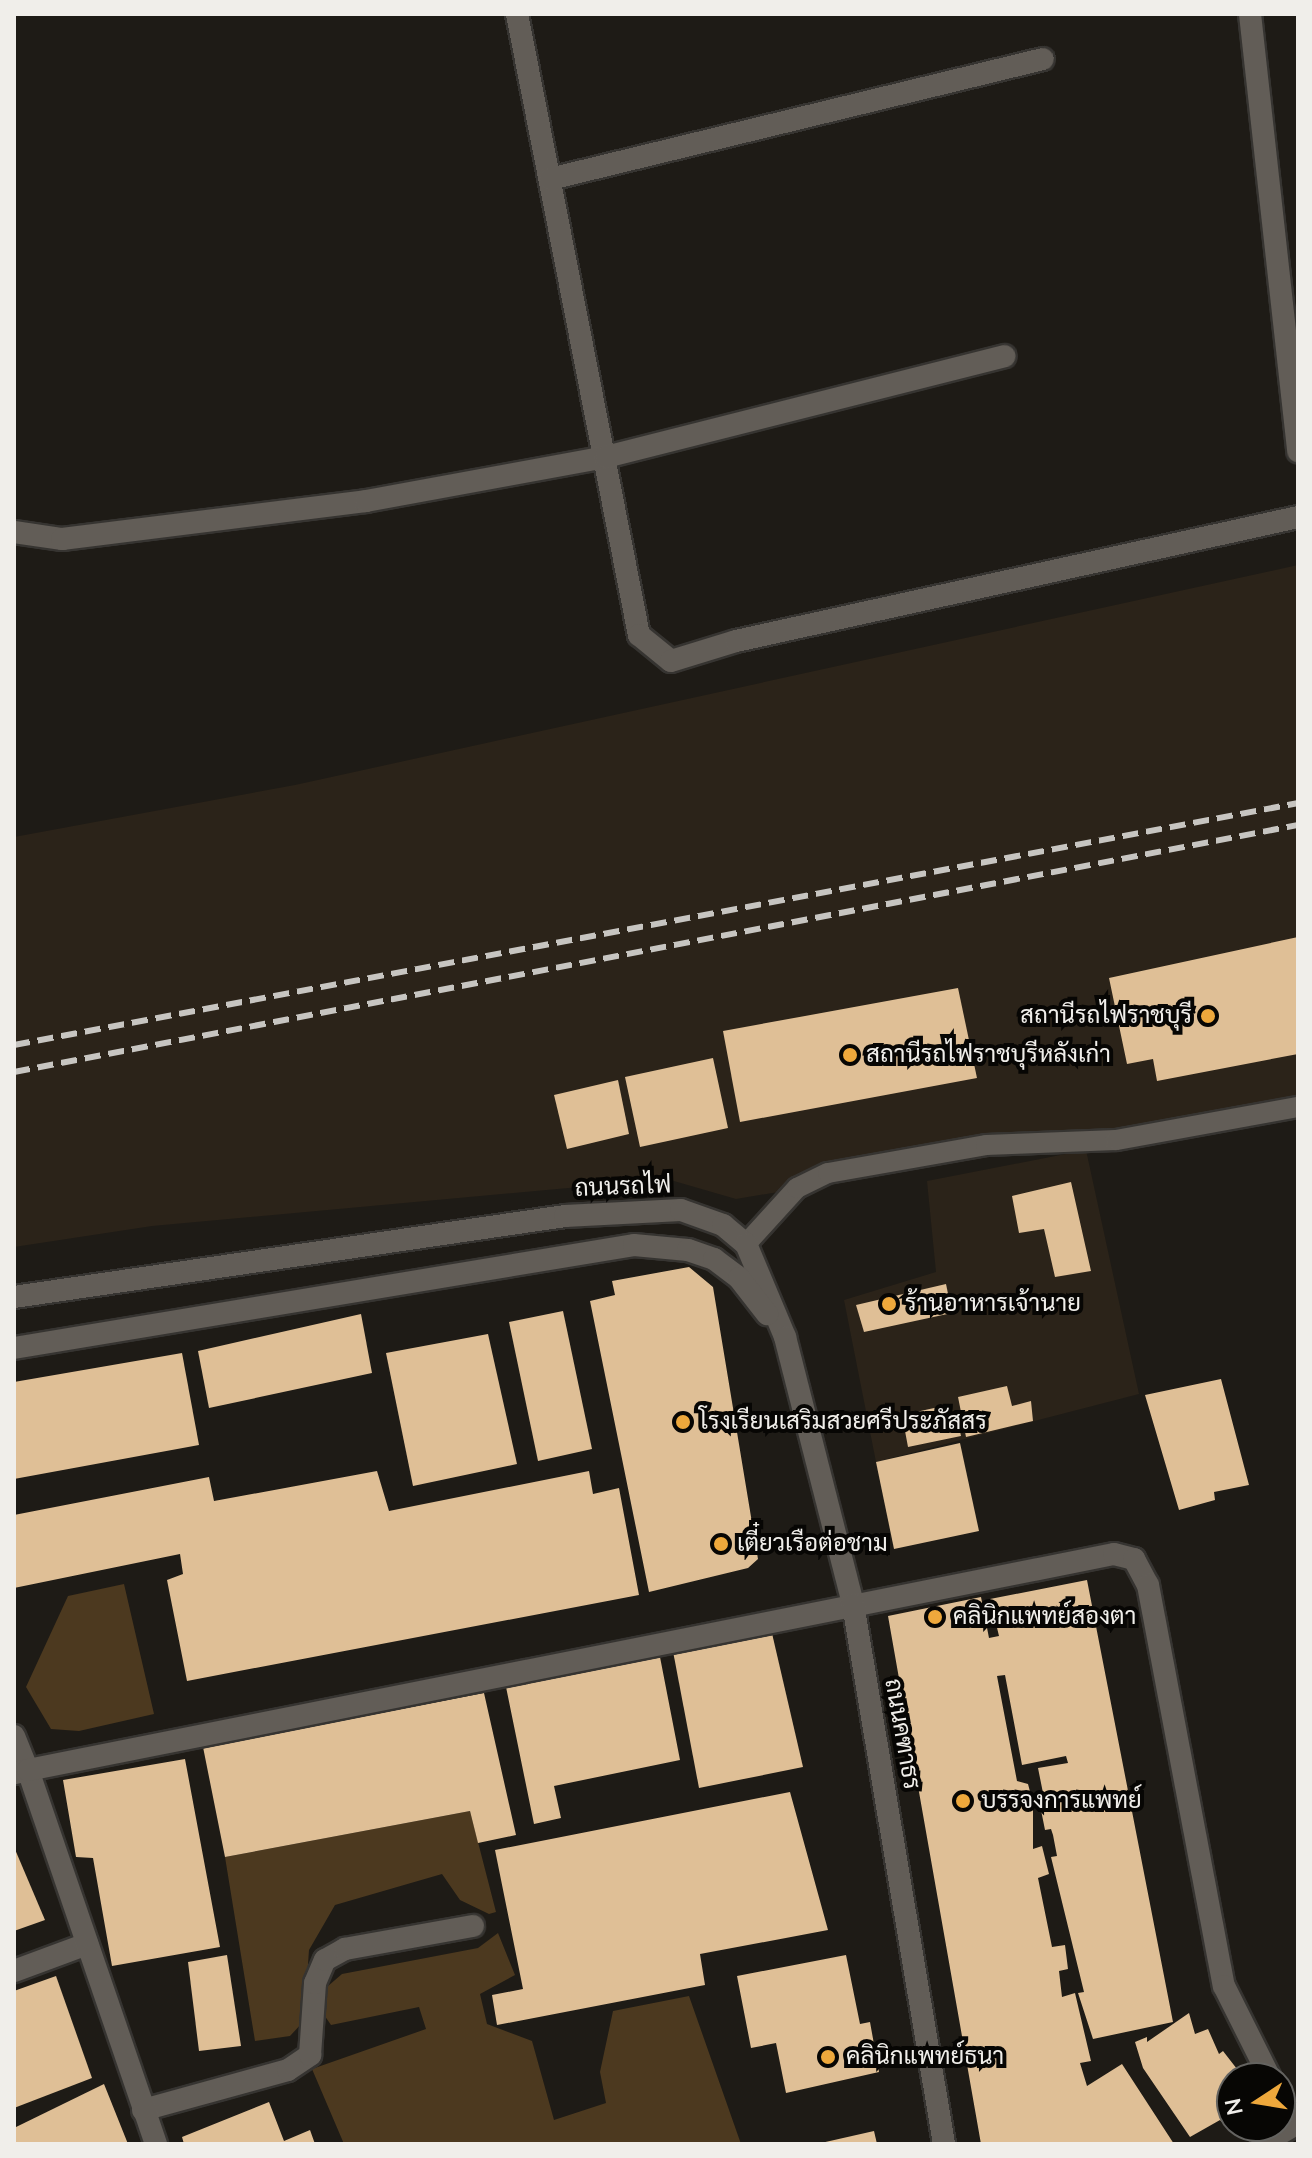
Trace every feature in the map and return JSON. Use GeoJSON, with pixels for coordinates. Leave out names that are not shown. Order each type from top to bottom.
{"type":"FeatureCollection","features":[{"type":"Feature","properties":{"kind":"street"},"geometry":{"type":"LineString","coordinates":[[517,14],[639,635],[671,661],[736,641],[1298,517]]}},
{"type":"Feature","properties":{"kind":"street"},"geometry":{"type":"LineString","coordinates":[[1250,14],[1298,451]]}},
{"type":"Feature","properties":{"kind":"street"},"geometry":{"type":"LineString","coordinates":[[550,179],[1043,59]]}},
{"type":"Feature","properties":{"kind":"street"},"geometry":{"type":"LineString","coordinates":[[14,532],[77,538],[366,501],[606,457],[1004,356]]}},
{"type":"Feature","properties":{"kind":"street","name":"ถนนรถไฟ"},"geometry":{"type":"LineString","coordinates":[[14,1297],[565,1216],[681,1210],[723,1225],[746,1244]]}},
{"type":"Feature","properties":{"kind":"street"},"geometry":{"type":"LineString","coordinates":[[746,1244],[785,1337]]}},
{"type":"Feature","properties":{"kind":"street"},"geometry":{"type":"LineString","coordinates":[[14,1348],[634,1245],[688,1250],[714,1259],[739,1278],[785,1337]]}},
{"type":"Feature","properties":{"kind":"street","name":"ถนนคฑาธร"},"geometry":{"type":"LineString","coordinates":[[785,1337],[853,1604],[944,2144]]}},
{"type":"Feature","properties":{"kind":"street"},"geometry":{"type":"LineString","coordinates":[[21,1772],[1114,1554],[1134,1559],[1148,1585],[1224,1986],[1262,2062]]}},
{"type":"Feature","properties":{"kind":"street"},"geometry":{"type":"LineString","coordinates":[[14,1736],[21,1772],[87,1944],[156,2144]]}},
{"type":"Feature","properties":{"kind":"street"},"geometry":{"type":"LineString","coordinates":[[143,2110],[288,2070],[310,2055],[315,1983],[325,1960],[345,1949],[473,1926]]}},
{"type":"Feature","properties":{"kind":"street"},"geometry":{"type":"LineString","coordinates":[[14,1971],[87,1944]]}},
{"type":"Feature","properties":{"kind":"lane"},"geometry":{"type":"LineString","coordinates":[[746,1244],[797,1188],[828,1173],[986,1145],[1116,1140],[1298,1107]]}},
{"type":"Feature","properties":{"kind":"shaded area"},"geometry":{"type":"Polygon","coordinates":[[[1298,565],[1298,1106],[736,1199],[667,1179],[152,1226],[14,1247],[14,837],[295,785],[1298,565]]]}},
{"type":"Feature","properties":{"kind":"shaded area"},"geometry":{"type":"Polygon","coordinates":[[[1086,1150],[1139,1394],[876,1462],[844,1300],[936,1272],[927,1181],[1086,1150]]]}},
{"type":"Feature","properties":{"kind":"shaded area"},"geometry":{"type":"Polygon","coordinates":[[[124,1584],[154,1714],[79,1731],[51,1729],[26,1687],[68,1596],[124,1584]]]}},
{"type":"Feature","properties":{"kind":"shaded area"},"geometry":{"type":"Polygon","coordinates":[[[470,1811],[496,1912],[489,1914],[460,1900],[442,1874],[335,1905],[309,1950],[304,2021],[290,2036],[255,2041],[225,1857],[470,1811]]]}},
{"type":"Feature","properties":{"kind":"shaded area"},"geometry":{"type":"Polygon","coordinates":[[[498,1933],[515,1975],[480,1994],[487,2024],[532,2041],[554,2120],[606,2103],[600,2072],[613,2011],[689,1996],[741,2144],[344,2144],[312,2069],[426,2029],[419,2007],[331,2025],[320,2009],[321,1992],[342,1974],[478,1948],[498,1933]]]}},
{"type":"Feature","properties":{"kind":"building","name":"สถานีรถไฟราชบุรี"},"geometry":{"type":"Polygon","coordinates":[[[1298,937],[1298,1054],[1157,1081],[1153,1059],[1127,1064],[1109,978],[1298,937]]]}},
{"type":"Feature","properties":{"kind":"building","name":"สถานีรถไฟราชบุรีหลังเก่า"},"geometry":{"type":"Polygon","coordinates":[[[958,988],[977,1078],[740,1122],[723,1031],[958,988]]]}},
{"type":"Feature","properties":{"kind":"building"},"geometry":{"type":"Polygon","coordinates":[[[713,1058],[728,1128],[640,1147],[625,1077],[713,1058]]]}},
{"type":"Feature","properties":{"kind":"building"},"geometry":{"type":"Polygon","coordinates":[[[618,1080],[629,1134],[567,1149],[554,1095],[618,1080]]]}},
{"type":"Feature","properties":{"kind":"building"},"geometry":{"type":"Polygon","coordinates":[[[1071,1182],[1091,1271],[1055,1277],[1044,1229],[1019,1233],[1012,1196],[1071,1182]]]}},
{"type":"Feature","properties":{"kind":"building"},"geometry":{"type":"Polygon","coordinates":[[[689,1267],[713,1287],[758,1559],[748,1568],[649,1592],[590,1301],[615,1295],[612,1281],[689,1267]]]}},
{"type":"Feature","properties":{"kind":"building"},"geometry":{"type":"Polygon","coordinates":[[[946,1284],[952,1313],[864,1332],[856,1305],[946,1284]]]}},
{"type":"Feature","properties":{"kind":"building"},"geometry":{"type":"Polygon","coordinates":[[[563,1311],[592,1449],[538,1461],[509,1322],[563,1311]]]}},
{"type":"Feature","properties":{"kind":"building"},"geometry":{"type":"Polygon","coordinates":[[[361,1314],[372,1373],[209,1408],[198,1351],[361,1314]]]}},
{"type":"Feature","properties":{"kind":"building"},"geometry":{"type":"Polygon","coordinates":[[[488,1334],[517,1464],[413,1486],[386,1353],[488,1334]]]}},
{"type":"Feature","properties":{"kind":"building"},"geometry":{"type":"Polygon","coordinates":[[[182,1353],[199,1445],[14,1479],[14,1382],[182,1353]]]}},
{"type":"Feature","properties":{"kind":"building"},"geometry":{"type":"Polygon","coordinates":[[[1221,1379],[1249,1485],[1214,1492],[1215,1500],[1179,1510],[1145,1395],[1221,1379]]]}},
{"type":"Feature","properties":{"kind":"building"},"geometry":{"type":"Polygon","coordinates":[[[1007,1386],[1012,1406],[1031,1401],[1033,1421],[966,1437],[958,1397],[1007,1386]]]}},
{"type":"Feature","properties":{"kind":"building"},"geometry":{"type":"Polygon","coordinates":[[[948,1405],[951,1418],[957,1417],[961,1436],[908,1447],[902,1415],[948,1405]]]}},
{"type":"Feature","properties":{"kind":"building"},"geometry":{"type":"Polygon","coordinates":[[[960,1443],[979,1531],[894,1549],[876,1462],[960,1443]]]}},
{"type":"Feature","properties":{"kind":"building"},"geometry":{"type":"Polygon","coordinates":[[[377,1471],[389,1511],[589,1471],[593,1494],[619,1488],[639,1595],[187,1681],[167,1580],[183,1574],[180,1554],[14,1588],[14,1515],[209,1477],[214,1501],[377,1471]]]}},
{"type":"Feature","properties":{"kind":"building"},"geometry":{"type":"Polygon","coordinates":[[[1087,1580],[1173,2022],[1093,2039],[1078,1993],[1084,1992],[1051,1857],[1057,1856],[1053,1835],[1051,1829],[1045,1830],[1041,1810],[1048,1808],[1047,1802],[1074,1796],[1073,1791],[1044,1798],[1038,1768],[1068,1763],[1066,1756],[1022,1765],[1005,1675],[997,1676],[1017,1781],[1028,1784],[1033,1803],[1033,1849],[1042,1846],[1049,1874],[1038,1878],[1052,1947],[1065,1945],[1068,1969],[1059,1971],[1062,1997],[1075,1993],[1091,2061],[1080,2063],[1087,2086],[1122,2064],[1174,2144],[981,2144],[888,1616],[981,1597],[989,1638],[999,1636],[990,1599],[1087,1580]]]}},
{"type":"Feature","properties":{"kind":"building"},"geometry":{"type":"Polygon","coordinates":[[[771,1629],[803,1767],[699,1788],[672,1646],[771,1629]]]}},
{"type":"Feature","properties":{"kind":"building"},"geometry":{"type":"Polygon","coordinates":[[[660,1657],[680,1760],[554,1786],[561,1818],[534,1824],[506,1687],[660,1657]]]}},
{"type":"Feature","properties":{"kind":"building"},"geometry":{"type":"Polygon","coordinates":[[[484,1693],[516,1835],[478,1843],[470,1811],[225,1857],[203,1747],[484,1693]]]}},
{"type":"Feature","properties":{"kind":"building"},"geometry":{"type":"Polygon","coordinates":[[[185,1759],[220,1947],[112,1966],[93,1858],[76,1857],[63,1780],[185,1759]]]}},
{"type":"Feature","properties":{"kind":"building"},"geometry":{"type":"Polygon","coordinates":[[[790,1792],[828,1930],[700,1954],[705,1985],[497,2025],[492,1995],[523,1989],[495,1850],[790,1792]]]}},
{"type":"Feature","properties":{"kind":"building"},"geometry":{"type":"Polygon","coordinates":[[[14,1847],[45,1920],[14,1931],[14,1847]]]}},
{"type":"Feature","properties":{"kind":"building"},"geometry":{"type":"Polygon","coordinates":[[[227,1955],[241,2046],[199,2051],[188,1962],[227,1955]]]}},
{"type":"Feature","properties":{"kind":"building"},"geometry":{"type":"Polygon","coordinates":[[[846,1955],[860,2024],[870,2022],[879,2072],[786,2093],[776,2043],[751,2048],[737,1976],[846,1955]]]}},
{"type":"Feature","properties":{"kind":"building"},"geometry":{"type":"Polygon","coordinates":[[[56,1976],[92,2078],[14,2108],[14,1991],[56,1976]]]}},
{"type":"Feature","properties":{"kind":"building"},"geometry":{"type":"Polygon","coordinates":[[[1189,2013],[1195,2034],[1208,2029],[1219,2054],[1223,2051],[1232,2062],[1216,2062],[1216,2122],[1190,2137],[1143,2068],[1135,2042],[1147,2037],[1147,2042],[1189,2013]]]}},
{"type":"Feature","properties":{"kind":"building"},"geometry":{"type":"Polygon","coordinates":[[[104,2084],[128,2144],[14,2144],[14,2128],[104,2084]]]}},
{"type":"Feature","properties":{"kind":"building"},"geometry":{"type":"Polygon","coordinates":[[[269,2102],[284,2141],[310,2130],[315,2144],[184,2144],[182,2137],[269,2102]]]}},
{"type":"Feature","properties":{"kind":"building"},"geometry":{"type":"Polygon","coordinates":[[[874,2131],[877,2144],[821,2144],[821,2143],[874,2131]]]}},
{"type":"Feature","properties":{"kind":"railway"},"geometry":{"type":"LineString","coordinates":[[14,1045],[1298,803]]}},
{"type":"Feature","properties":{"kind":"railway"},"geometry":{"type":"LineString","coordinates":[[14,1072],[1298,825]]}},
{"type":"Feature","properties":{"kind":"place","name":"สถานีรถไฟราชบุรี"},"geometry":{"type":"Point","coordinates":[1208,1016]}},
{"type":"Feature","properties":{"kind":"place","name":"สถานีรถไฟราชบุรีหลังเก่า"},"geometry":{"type":"Point","coordinates":[850,1055]}},
{"type":"Feature","properties":{"kind":"place","name":"ร้านอาหารเจ้านาย"},"geometry":{"type":"Point","coordinates":[889,1304]}},
{"type":"Feature","properties":{"kind":"place","name":"โรงเรียนเสริมสวยศรีประภัสสร"},"geometry":{"type":"Point","coordinates":[683,1422]}},
{"type":"Feature","properties":{"kind":"place","name":"เตี๋ยวเรือต่อชาม"},"geometry":{"type":"Point","coordinates":[721,1544]}},
{"type":"Feature","properties":{"kind":"place","name":"คลินิกแพทย์สองตา"},"geometry":{"type":"Point","coordinates":[935,1617]}},
{"type":"Feature","properties":{"kind":"place","name":"บรรจงการแพทย์"},"geometry":{"type":"Point","coordinates":[963,1801]}},
{"type":"Feature","properties":{"kind":"place","name":"คลินิกแพทย์ธนา"},"geometry":{"type":"Point","coordinates":[828,2057]}}]}
